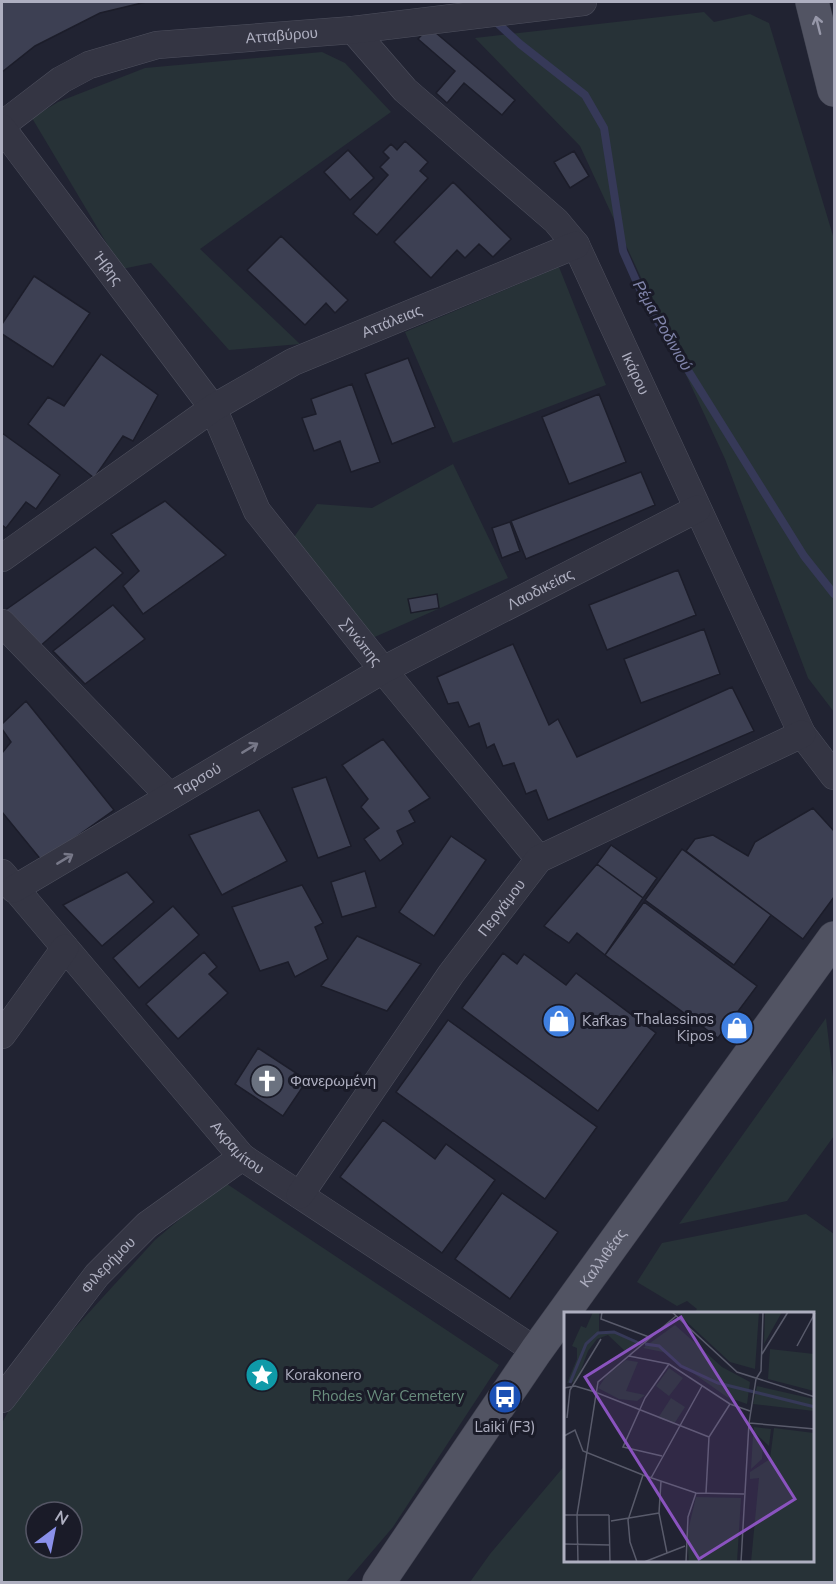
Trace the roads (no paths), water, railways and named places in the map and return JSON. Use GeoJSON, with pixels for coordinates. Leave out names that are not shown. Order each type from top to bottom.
{"type":"FeatureCollection","features":[{"type":"Feature","properties":{"kind":"main road"},"geometry":{"type":"LineString","coordinates":[[812,2],[834,90]]}},
{"type":"Feature","properties":{"kind":"main road","name":"Καλλιθέας"},"geometry":{"type":"LineString","coordinates":[[564,1312],[834,938]]}},
{"type":"Feature","properties":{"kind":"main road","name":"Καλλιθέας"},"geometry":{"type":"LineString","coordinates":[[379,1582],[564,1312]]}},
{"type":"Feature","properties":{"kind":"street","name":"Ατταβύρου"},"geometry":{"type":"LineString","coordinates":[[2,127],[61,80],[89,65],[157,45],[353,30],[509,12],[567,2]]}},
{"type":"Feature","properties":{"kind":"street","name":"Ικάρου"},"geometry":{"type":"LineString","coordinates":[[353,30],[405,90],[556,221],[576,245],[802,734],[834,776]]}},
{"type":"Feature","properties":{"kind":"street","name":"Ήβης"},"geometry":{"type":"LineString","coordinates":[[2,127],[213,408]]}},
{"type":"Feature","properties":{"kind":"street","name":"Αττάλειας"},"geometry":{"type":"LineString","coordinates":[[2,558],[213,408],[293,362],[576,245]]}},
{"type":"Feature","properties":{"kind":"street","name":"Σινώπης"},"geometry":{"type":"LineString","coordinates":[[213,408],[257,511],[382,670],[539,860]]}},
{"type":"Feature","properties":{"kind":"street","name":"Λαοδικείας"},"geometry":{"type":"LineString","coordinates":[[382,670],[697,509]]}},
{"type":"Feature","properties":{"kind":"street"},"geometry":{"type":"LineString","coordinates":[[2,623],[169,796]]}},
{"type":"Feature","properties":{"kind":"street","name":"Ταρσού"},"geometry":{"type":"LineString","coordinates":[[8,881],[169,796],[382,670]]}},
{"type":"Feature","properties":{"kind":"street","name":"Περγάμου"},"geometry":{"type":"LineString","coordinates":[[300,1195],[451,974],[539,860],[802,734]]}},
{"type":"Feature","properties":{"kind":"street","name":"Ακραμίτου"},"geometry":{"type":"LineString","coordinates":[[8,881],[242,1158],[536,1351]]}},
{"type":"Feature","properties":{"kind":"street"},"geometry":{"type":"LineString","coordinates":[[2,1035],[64,948]]}},
{"type":"Feature","properties":{"kind":"street","name":"Φιλερήμου"},"geometry":{"type":"LineString","coordinates":[[2,1399],[97,1275],[147,1225],[242,1158]]}},
{"type":"Feature","properties":{"kind":"waterway","name":"Ρέμα Ροδινιού"},"geometry":{"type":"LineString","coordinates":[[493,19],[520,44],[585,95],[604,128],[623,251],[646,303],[804,556],[834,594]]}},
{"type":"Feature","properties":{"kind":"place","name":"Kafkas"},"geometry":{"type":"Point","coordinates":[559,1021]}},
{"type":"Feature","properties":{"kind":"place","name":"Thalassinos Kipos"},"geometry":{"type":"Point","coordinates":[737,1028]}},
{"type":"Feature","properties":{"kind":"place","name":"Φανερωμένη"},"geometry":{"type":"Point","coordinates":[267,1081]}},
{"type":"Feature","properties":{"kind":"place","name":"Korakonero"},"geometry":{"type":"Point","coordinates":[262,1375]}},
{"type":"Feature","properties":{"kind":"place","name":"Laiki (F3)"},"geometry":{"type":"Point","coordinates":[505,1397]}},
{"type":"Feature","properties":{"kind":"park label","name":"Rhodes War Cemetery"},"geometry":{"type":"Point","coordinates":[388,1396]}}]}
